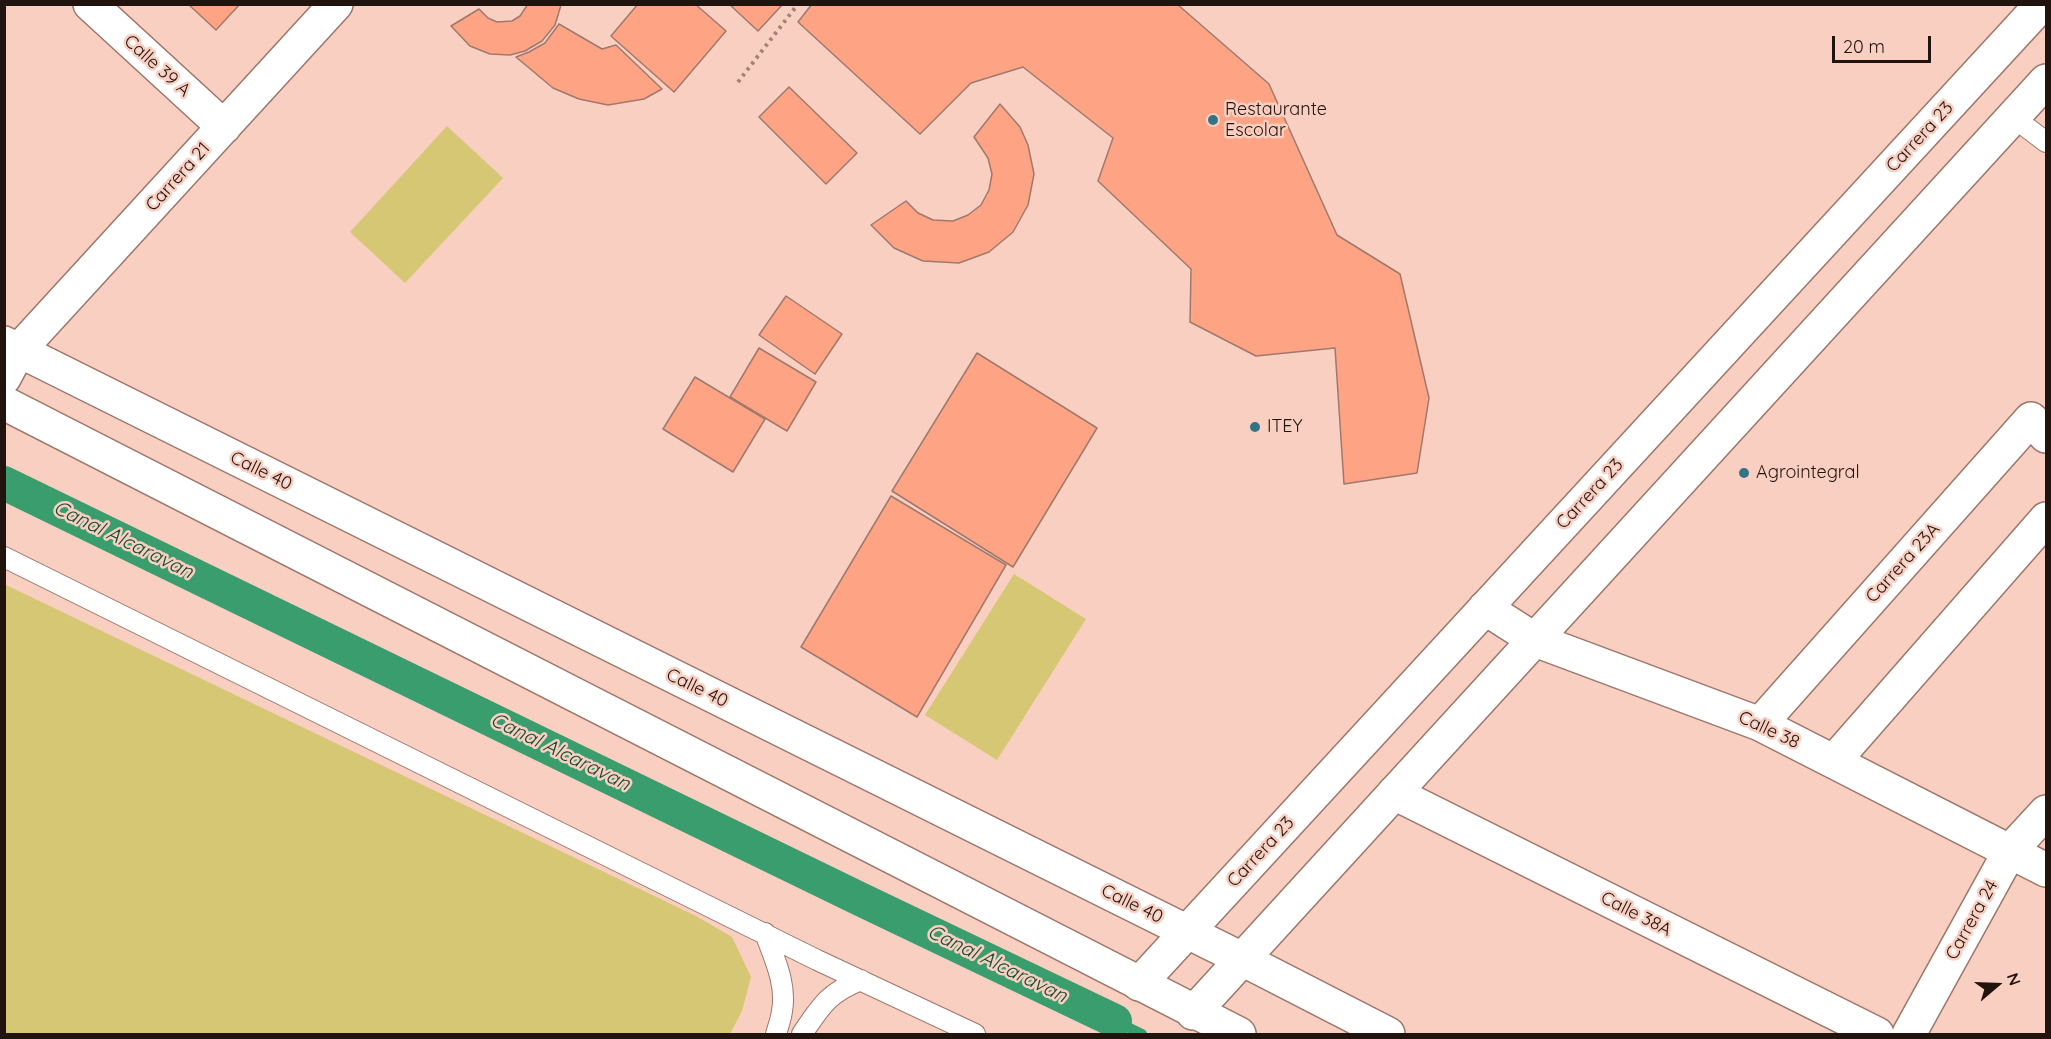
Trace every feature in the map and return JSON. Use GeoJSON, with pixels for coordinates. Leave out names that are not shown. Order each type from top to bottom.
{"type":"FeatureCollection","features":[{"type":"Feature","properties":{"kind":"street","name":"Calle 39 A"},"geometry":{"type":"LineString","coordinates":[[90,4],[224,127]]}},
{"type":"Feature","properties":{"kind":"street","name":"Carrera 21"},"geometry":{"type":"LineString","coordinates":[[10,357],[336,4]]}},
{"type":"Feature","properties":{"kind":"street","name":"Carrera 23"},"geometry":{"type":"LineString","coordinates":[[1139,984],[2042,4]]}},
{"type":"Feature","properties":{"kind":"street"},"geometry":{"type":"LineString","coordinates":[[1193,1013],[2046,81]]}},
{"type":"Feature","properties":{"kind":"street","name":"Calle 40"},"geometry":{"type":"LineString","coordinates":[[10,357],[1188,932],[1388,1035]]}},
{"type":"Feature","properties":{"kind":"street"},"geometry":{"type":"LineString","coordinates":[[4,403],[1239,1035]]}},
{"type":"Feature","properties":{"kind":"street","name":"Carrera 23A"},"geometry":{"type":"LineString","coordinates":[[1760,724],[2031,419],[2046,436]]}},
{"type":"Feature","properties":{"kind":"street"},"geometry":{"type":"LineString","coordinates":[[1834,761],[2046,519]]}},
{"type":"Feature","properties":{"kind":"street","name":"Calle 38"},"geometry":{"type":"LineString","coordinates":[[1485,608],[1535,640],[1760,724],[2046,870]]}},
{"type":"Feature","properties":{"kind":"street","name":"Calle 38A"},"geometry":{"type":"LineString","coordinates":[[1394,793],[1877,1035]]}},
{"type":"Feature","properties":{"kind":"street","name":"Carrera 24"},"geometry":{"type":"LineString","coordinates":[[1908,1035],[2010,851],[2046,812]]}},
{"type":"Feature","properties":{"kind":"lane"},"geometry":{"type":"LineString","coordinates":[[2013,117],[2046,142]]}},
{"type":"Feature","properties":{"kind":"lane"},"geometry":{"type":"LineString","coordinates":[[4,557],[975,1035]]}},
{"type":"Feature","properties":{"kind":"lane"},"geometry":{"type":"LineString","coordinates":[[765,933],[778,968],[783,994],[776,1035]]}},
{"type":"Feature","properties":{"kind":"lane"},"geometry":{"type":"LineString","coordinates":[[802,1035],[830,996],[842,987],[861,980]]}},
{"type":"Feature","properties":{"kind":"path"},"geometry":{"type":"LineString","coordinates":[[738,82],[798,4]]}},
{"type":"Feature","properties":{"kind":"shaded area"},"geometry":{"type":"Polygon","coordinates":[[[447,126],[503,178],[405,283],[350,232],[447,126]]]}},
{"type":"Feature","properties":{"kind":"shaded area"},"geometry":{"type":"Polygon","coordinates":[[[1014,574],[1086,619],[997,760],[925,715],[1014,574]]]}},
{"type":"Feature","properties":{"kind":"shaded area"},"geometry":{"type":"Polygon","coordinates":[[[4,584],[696,916],[732,937],[751,977],[742,1011],[730,1034],[5,1034],[4,584]]]}},
{"type":"Feature","properties":{"kind":"building"},"geometry":{"type":"Polygon","coordinates":[[[188,4],[240,4],[216,30],[188,4]]]}},
{"type":"Feature","properties":{"kind":"building"},"geometry":{"type":"Polygon","coordinates":[[[528,4],[561,5],[555,25],[542,41],[525,51],[510,55],[490,54],[470,46],[451,26],[479,9],[488,18],[497,22],[512,21],[520,16],[528,4]]]}},
{"type":"Feature","properties":{"kind":"building"},"geometry":{"type":"Polygon","coordinates":[[[638,4],[695,4],[726,31],[674,92],[611,36],[638,4]]]}},
{"type":"Feature","properties":{"kind":"building"},"geometry":{"type":"Polygon","coordinates":[[[729,4],[783,4],[758,31],[729,4]]]}},
{"type":"Feature","properties":{"kind":"building"},"geometry":{"type":"Polygon","coordinates":[[[812,4],[1177,4],[1269,84],[1337,235],[1400,274],[1429,398],[1417,473],[1344,484],[1335,348],[1256,356],[1190,322],[1191,269],[1098,181],[1113,138],[1023,67],[971,83],[920,134],[798,22],[812,4]]]}},
{"type":"Feature","properties":{"kind":"building"},"geometry":{"type":"Polygon","coordinates":[[[559,24],[602,49],[616,45],[662,89],[644,99],[608,105],[579,99],[553,88],[516,57],[545,43],[559,24]]]}},
{"type":"Feature","properties":{"kind":"building"},"geometry":{"type":"Polygon","coordinates":[[[789,87],[857,153],[826,184],[759,117],[789,87]]]}},
{"type":"Feature","properties":{"kind":"building"},"geometry":{"type":"Polygon","coordinates":[[[1000,104],[1020,127],[1028,145],[1034,174],[1028,205],[1013,232],[989,252],[959,263],[923,261],[894,248],[871,225],[906,201],[918,213],[933,220],[953,221],[968,215],[981,205],[989,190],[992,174],[988,158],[974,137],[1000,104]]]}},
{"type":"Feature","properties":{"kind":"building"},"geometry":{"type":"Polygon","coordinates":[[[786,296],[842,334],[815,374],[759,335],[786,296]]]}},
{"type":"Feature","properties":{"kind":"building"},"geometry":{"type":"Polygon","coordinates":[[[759,348],[816,382],[787,431],[730,397],[759,348]]]}},
{"type":"Feature","properties":{"kind":"building"},"geometry":{"type":"Polygon","coordinates":[[[977,353],[1097,428],[1013,567],[892,491],[977,353]]]}},
{"type":"Feature","properties":{"kind":"building"},"geometry":{"type":"Polygon","coordinates":[[[695,377],[765,419],[733,472],[663,429],[695,377]]]}},
{"type":"Feature","properties":{"kind":"building"},"geometry":{"type":"Polygon","coordinates":[[[891,496],[1006,565],[917,717],[801,647],[891,496]]]}},
{"type":"Feature","properties":{"kind":"waterway","name":"Canal Alcaravan"},"geometry":{"type":"LineString","coordinates":[[4,483],[1115,1021]]}},
{"type":"Feature","properties":{"kind":"waterway"},"geometry":{"type":"LineString","coordinates":[[1115,1021],[1142,1034]]}},
{"type":"Feature","properties":{"kind":"place","name":"Restaurante Escolar"},"geometry":{"type":"Point","coordinates":[1213,120]}},
{"type":"Feature","properties":{"kind":"place","name":"ITEY"},"geometry":{"type":"Point","coordinates":[1255,427]}},
{"type":"Feature","properties":{"kind":"place","name":"Agrointegral"},"geometry":{"type":"Point","coordinates":[1744,473]}}]}
